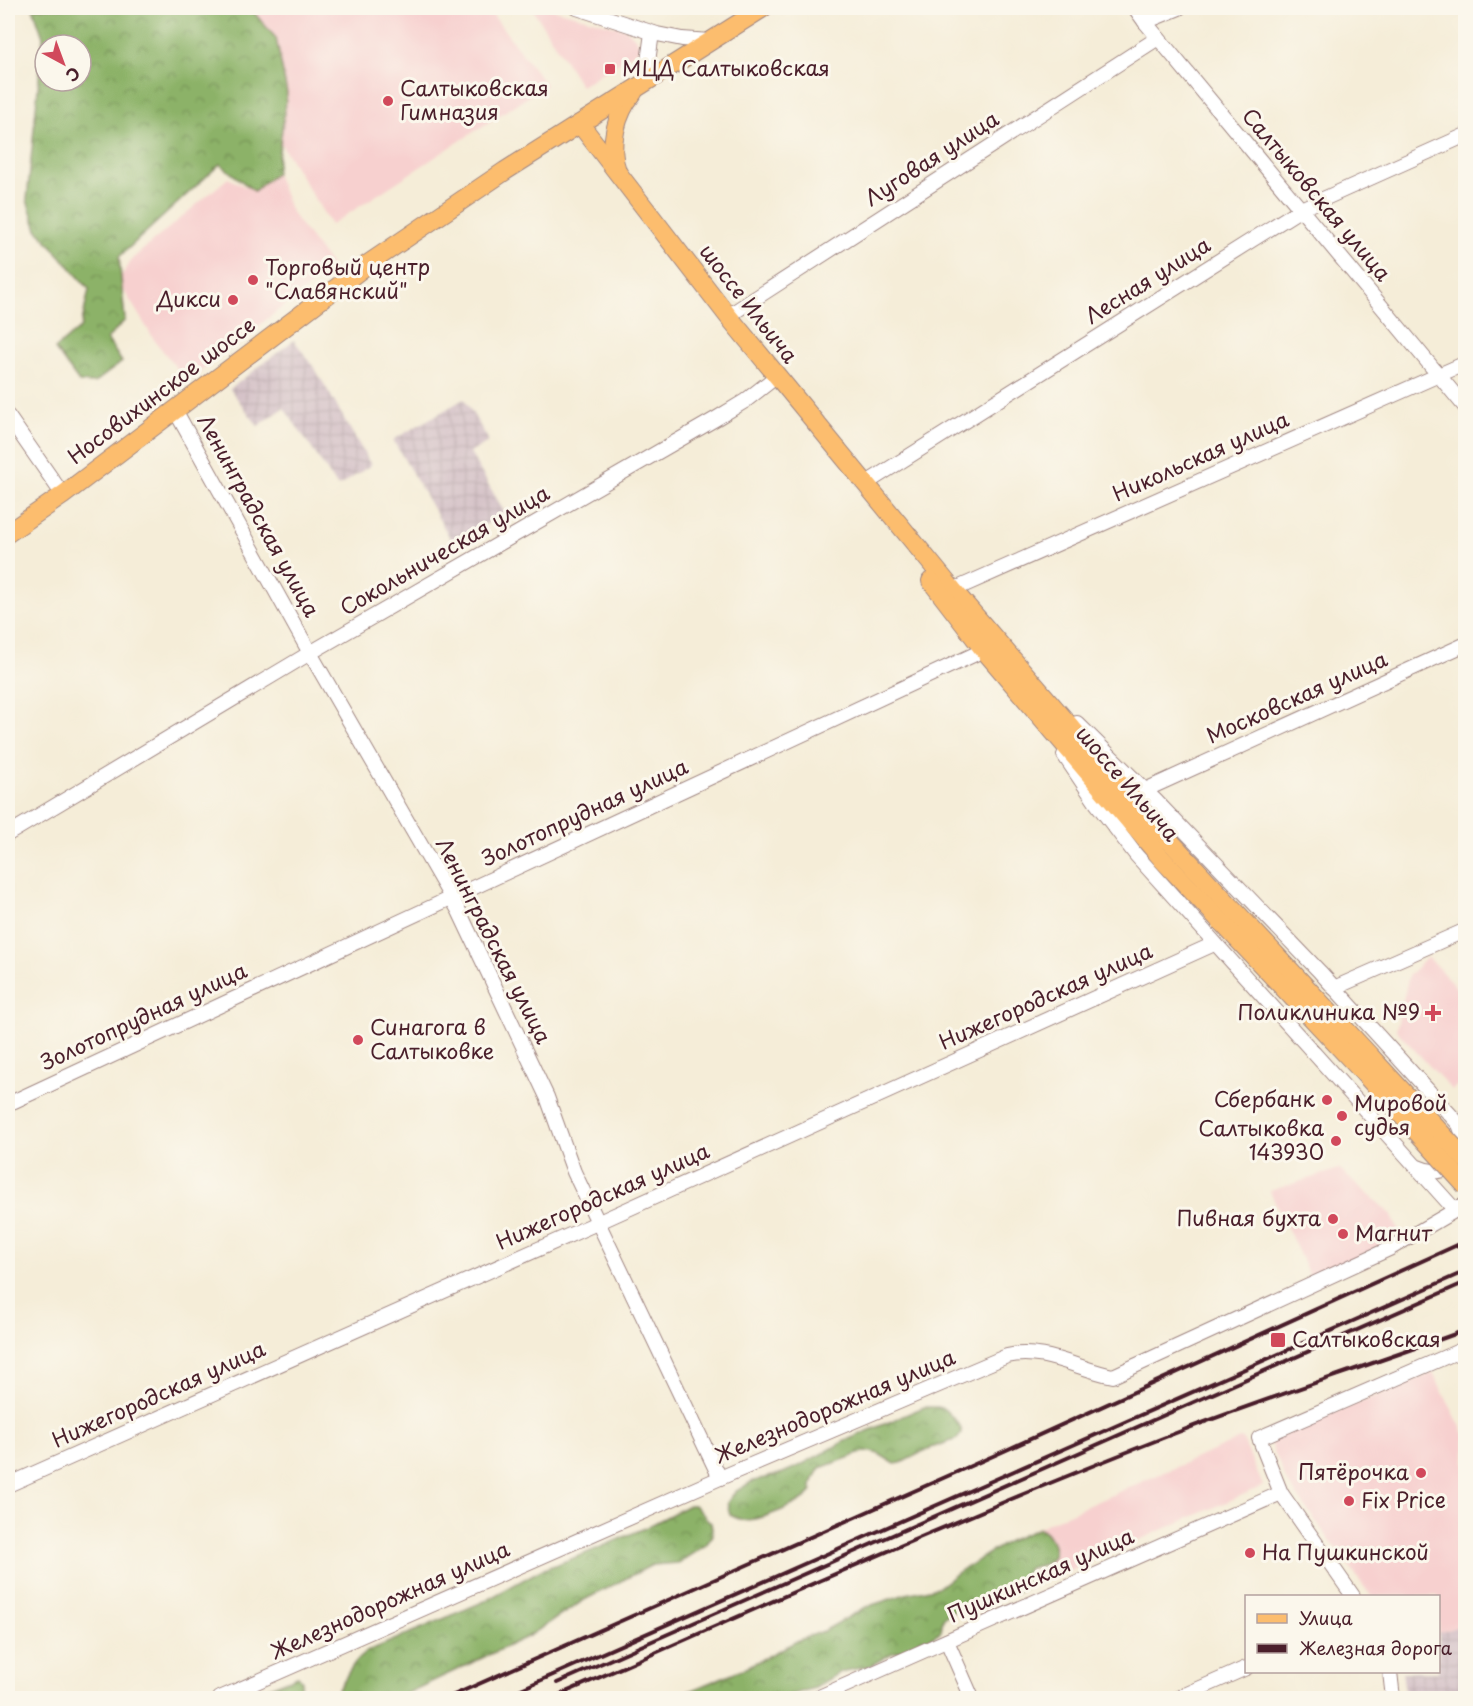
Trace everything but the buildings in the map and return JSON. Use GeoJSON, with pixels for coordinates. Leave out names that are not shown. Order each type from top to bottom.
{"type":"FeatureCollection","features":[{"type":"Feature","properties":{"kind":"main road","name":"Носовихинское шоссе"},"geometry":{"type":"LineString","coordinates":[[8,533],[63,495],[368,264],[505,171],[763,8]]}},
{"type":"Feature","properties":{"kind":"main road"},"geometry":{"type":"LineString","coordinates":[[619,176],[613,152],[617,121],[628,98],[641,85]]}},
{"type":"Feature","properties":{"kind":"main road","name":"шоссе Ильича"},"geometry":{"type":"LineString","coordinates":[[580,124],[728,315],[953,590],[1008,666],[1030,704],[1162,859],[1365,1063]]}},
{"type":"Feature","properties":{"kind":"main road","name":"шоссе Ильича"},"geometry":{"type":"LineString","coordinates":[[885,509],[926,575],[984,650],[1029,678],[1365,1063]]}},
{"type":"Feature","properties":{"kind":"main road"},"geometry":{"type":"LineString","coordinates":[[1365,1063],[1466,1160]]}},
{"type":"Feature","properties":{"kind":"main road"},"geometry":{"type":"LineString","coordinates":[[1365,1063],[1466,1186]]}},
{"type":"Feature","properties":{"kind":"street"},"geometry":{"type":"LineString","coordinates":[[578,8],[652,33],[682,39],[710,41]]}},
{"type":"Feature","properties":{"kind":"street","name":"Салтыковская улица"},"geometry":{"type":"LineString","coordinates":[[1135,8],[1466,408]]}},
{"type":"Feature","properties":{"kind":"street"},"geometry":{"type":"LineString","coordinates":[[1145,22],[1179,8]]}},
{"type":"Feature","properties":{"kind":"street"},"geometry":{"type":"LineString","coordinates":[[641,85],[652,33]]}},
{"type":"Feature","properties":{"kind":"street","name":"Луговая улица"},"geometry":{"type":"LineString","coordinates":[[728,315],[1158,38]]}},
{"type":"Feature","properties":{"kind":"street","name":"Лесная улица"},"geometry":{"type":"LineString","coordinates":[[866,484],[1300,209],[1466,135]]}},
{"type":"Feature","properties":{"kind":"street","name":"Никольская улица"},"geometry":{"type":"LineString","coordinates":[[953,590],[1466,363]]}},
{"type":"Feature","properties":{"kind":"street","name":"Сокольническая улица"},"geometry":{"type":"LineString","coordinates":[[8,834],[310,653],[717,418],[745,401],[777,376]]}},
{"type":"Feature","properties":{"kind":"street","name":"Ленинградская улица"},"geometry":{"type":"LineString","coordinates":[[175,410],[310,653],[452,897],[487,966],[547,1097],[574,1172],[597,1223],[720,1478]]}},
{"type":"Feature","properties":{"kind":"street"},"geometry":{"type":"LineString","coordinates":[[8,416],[63,495]]}},
{"type":"Feature","properties":{"kind":"street","name":"Московская улица"},"geometry":{"type":"LineString","coordinates":[[1145,790],[1466,644]]}},
{"type":"Feature","properties":{"kind":"street","name":"Золотопрудная улица"},"geometry":{"type":"LineString","coordinates":[[8,1104],[984,650]]}},
{"type":"Feature","properties":{"kind":"street"},"geometry":{"type":"LineString","coordinates":[[1029,678],[1145,790],[1334,988],[1463,1129],[1465,1148],[1457,1164],[1435,1172],[1416,1166]]}},
{"type":"Feature","properties":{"kind":"street"},"geometry":{"type":"LineString","coordinates":[[1030,704],[1097,804],[1136,855],[1416,1166],[1460,1207]]}},
{"type":"Feature","properties":{"kind":"street"},"geometry":{"type":"LineString","coordinates":[[1334,988],[1466,930]]}},
{"type":"Feature","properties":{"kind":"street","name":"Нижегородская улица"},"geometry":{"type":"LineString","coordinates":[[8,1485],[597,1223],[1214,944]]}},
{"type":"Feature","properties":{"kind":"street","name":"Железнодорожная улица"},"geometry":{"type":"LineString","coordinates":[[220,1698],[720,1478],[1007,1356],[1022,1352],[1036,1354],[1113,1376],[1389,1249],[1460,1207]]}},
{"type":"Feature","properties":{"kind":"street"},"geometry":{"type":"LineString","coordinates":[[1352,1595],[1281,1492],[1259,1438],[1466,1348]]}},
{"type":"Feature","properties":{"kind":"street","name":"Пушкинская улица"},"geometry":{"type":"LineString","coordinates":[[817,1698],[1281,1492]]}},
{"type":"Feature","properties":{"kind":"street"},"geometry":{"type":"LineString","coordinates":[[947,1641],[972,1698]]}},
{"type":"Feature","properties":{"kind":"street"},"geometry":{"type":"LineString","coordinates":[[1178,1698],[1245,1668]]}},
{"type":"Feature","properties":{"kind":"street"},"geometry":{"type":"LineString","coordinates":[[1390,1673],[1393,1698]]}},
{"type":"Feature","properties":{"kind":"shaded area","name":"Салтыковская Гимназия"},"geometry":{"type":"Polygon","coordinates":[[[197,8],[482,8],[489,10],[546,85],[331,225],[197,8]]]}},
{"type":"Feature","properties":{"kind":"shaded area"},"geometry":{"type":"Polygon","coordinates":[[[532,8],[548,8],[626,29],[641,48],[581,86],[532,8]]]}},
{"type":"Feature","properties":{"kind":"shaded area"},"geometry":{"type":"Polygon","coordinates":[[[276,173],[291,212],[333,268],[187,381],[155,341],[118,281],[132,259],[228,178],[254,191],[276,173]]]}},
{"type":"Feature","properties":{"kind":"shaded area"},"geometry":{"type":"Polygon","coordinates":[[[294,340],[317,372],[371,465],[338,487],[284,408],[258,426],[230,389],[294,340]]]}},
{"type":"Feature","properties":{"kind":"shaded area"},"geometry":{"type":"Polygon","coordinates":[[[464,399],[489,441],[470,453],[505,513],[453,543],[393,440],[464,399]]]}},
{"type":"Feature","properties":{"kind":"shaded area","name":"Поликлиника №9"},"geometry":{"type":"Polygon","coordinates":[[[1428,957],[1465,997],[1465,1078],[1452,1090],[1396,1030],[1409,975],[1428,957]]]}},
{"type":"Feature","properties":{"kind":"shaded area"},"geometry":{"type":"Polygon","coordinates":[[[1339,1169],[1391,1214],[1401,1235],[1312,1281],[1270,1191],[1339,1169]]]}},
{"type":"Feature","properties":{"kind":"shaded area"},"geometry":{"type":"Polygon","coordinates":[[[1433,1373],[1465,1435],[1465,1624],[1440,1633],[1440,1595],[1370,1595],[1287,1482],[1269,1439],[1433,1373]]]}},
{"type":"Feature","properties":{"kind":"shaded area"},"geometry":{"type":"Polygon","coordinates":[[[1242,1438],[1263,1486],[1054,1577],[1034,1529],[1242,1438]]]}},
{"type":"Feature","properties":{"kind":"shaded area"},"geometry":{"type":"Polygon","coordinates":[[[1465,1624],[1465,1698],[1406,1698],[1402,1673],[1440,1673],[1440,1633],[1465,1624]]]}},
{"type":"Feature","properties":{"kind":"green space"},"geometry":{"type":"Polygon","coordinates":[[[33,8],[250,8],[276,38],[287,93],[276,173],[254,191],[220,164],[119,257],[125,320],[107,339],[122,362],[94,383],[79,382],[55,349],[81,327],[89,289],[37,229],[27,200],[38,93],[93,93],[93,33],[42,33],[33,8]]]}},
{"type":"Feature","properties":{"kind":"green space"},"geometry":{"type":"Polygon","coordinates":[[[924,1407],[944,1409],[961,1428],[961,1434],[957,1439],[895,1464],[879,1454],[867,1451],[820,1468],[814,1479],[812,1491],[790,1506],[750,1520],[738,1519],[730,1515],[727,1503],[735,1492],[751,1482],[783,1473],[847,1440],[924,1407]]]}},
{"type":"Feature","properties":{"kind":"green space"},"geometry":{"type":"Polygon","coordinates":[[[689,1505],[694,1505],[711,1523],[713,1535],[706,1545],[678,1563],[652,1565],[584,1600],[529,1636],[397,1698],[330,1698],[340,1687],[355,1662],[366,1652],[485,1601],[539,1571],[645,1528],[689,1505]]]}},
{"type":"Feature","properties":{"kind":"green space"},"geometry":{"type":"Polygon","coordinates":[[[1039,1528],[1051,1540],[1054,1554],[1048,1562],[1029,1568],[1026,1573],[1028,1585],[1025,1588],[955,1610],[943,1618],[941,1631],[915,1648],[892,1653],[870,1666],[840,1672],[814,1688],[780,1698],[673,1698],[747,1667],[799,1640],[824,1631],[866,1607],[906,1594],[939,1587],[960,1571],[1009,1541],[1039,1528]]]}},
{"type":"Feature","properties":{"kind":"green space"},"geometry":{"type":"Polygon","coordinates":[[[298,1676],[302,1681],[298,1698],[243,1698],[298,1676]]]}},
{"type":"Feature","properties":{"kind":"railway"},"geometry":{"type":"LineString","coordinates":[[447,1698],[1002,1452],[1466,1241]]}},
{"type":"Feature","properties":{"kind":"railway"},"geometry":{"type":"LineString","coordinates":[[501,1698],[1466,1271]]}},
{"type":"Feature","properties":{"kind":"railway"},"geometry":{"type":"LineString","coordinates":[[557,1683],[1466,1282]]}},
{"type":"Feature","properties":{"kind":"railway"},"geometry":{"type":"LineString","coordinates":[[552,1698],[865,1561],[1101,1462],[1216,1418],[1466,1330]]}},
{"type":"Feature","properties":{"kind":"place","name":"МЦД Салтыковская"},"geometry":{"type":"Point","coordinates":[610,69]}},
{"type":"Feature","properties":{"kind":"place","name":"Салтыковская Гимназия"},"geometry":{"type":"Point","coordinates":[388,101]}},
{"type":"Feature","properties":{"kind":"place","name":"Торговый центр \"Славянский\""},"geometry":{"type":"Point","coordinates":[253,280]}},
{"type":"Feature","properties":{"kind":"place","name":"Дикси"},"geometry":{"type":"Point","coordinates":[233,300]}},
{"type":"Feature","properties":{"kind":"place","name":"Поликлиника №9"},"geometry":{"type":"Point","coordinates":[1433,1013]}},
{"type":"Feature","properties":{"kind":"place","name":"Синагога в Салтыковке"},"geometry":{"type":"Point","coordinates":[358,1040]}},
{"type":"Feature","properties":{"kind":"place","name":"Сбербанк"},"geometry":{"type":"Point","coordinates":[1327,1100]}},
{"type":"Feature","properties":{"kind":"place","name":"Мировой судья"},"geometry":{"type":"Point","coordinates":[1342,1116]}},
{"type":"Feature","properties":{"kind":"place","name":"Салтыковка 143930"},"geometry":{"type":"Point","coordinates":[1336,1141]}},
{"type":"Feature","properties":{"kind":"place","name":"Пивная бухта"},"geometry":{"type":"Point","coordinates":[1333,1219]}},
{"type":"Feature","properties":{"kind":"place","name":"Магнит"},"geometry":{"type":"Point","coordinates":[1343,1234]}},
{"type":"Feature","properties":{"kind":"place","name":"Салтыковская"},"geometry":{"type":"Point","coordinates":[1278,1340]}},
{"type":"Feature","properties":{"kind":"place","name":"Пятёрочка"},"geometry":{"type":"Point","coordinates":[1421,1473]}},
{"type":"Feature","properties":{"kind":"place","name":"Fix Price"},"geometry":{"type":"Point","coordinates":[1349,1501]}},
{"type":"Feature","properties":{"kind":"place","name":"На Пушкинской"},"geometry":{"type":"Point","coordinates":[1250,1553]}}]}
